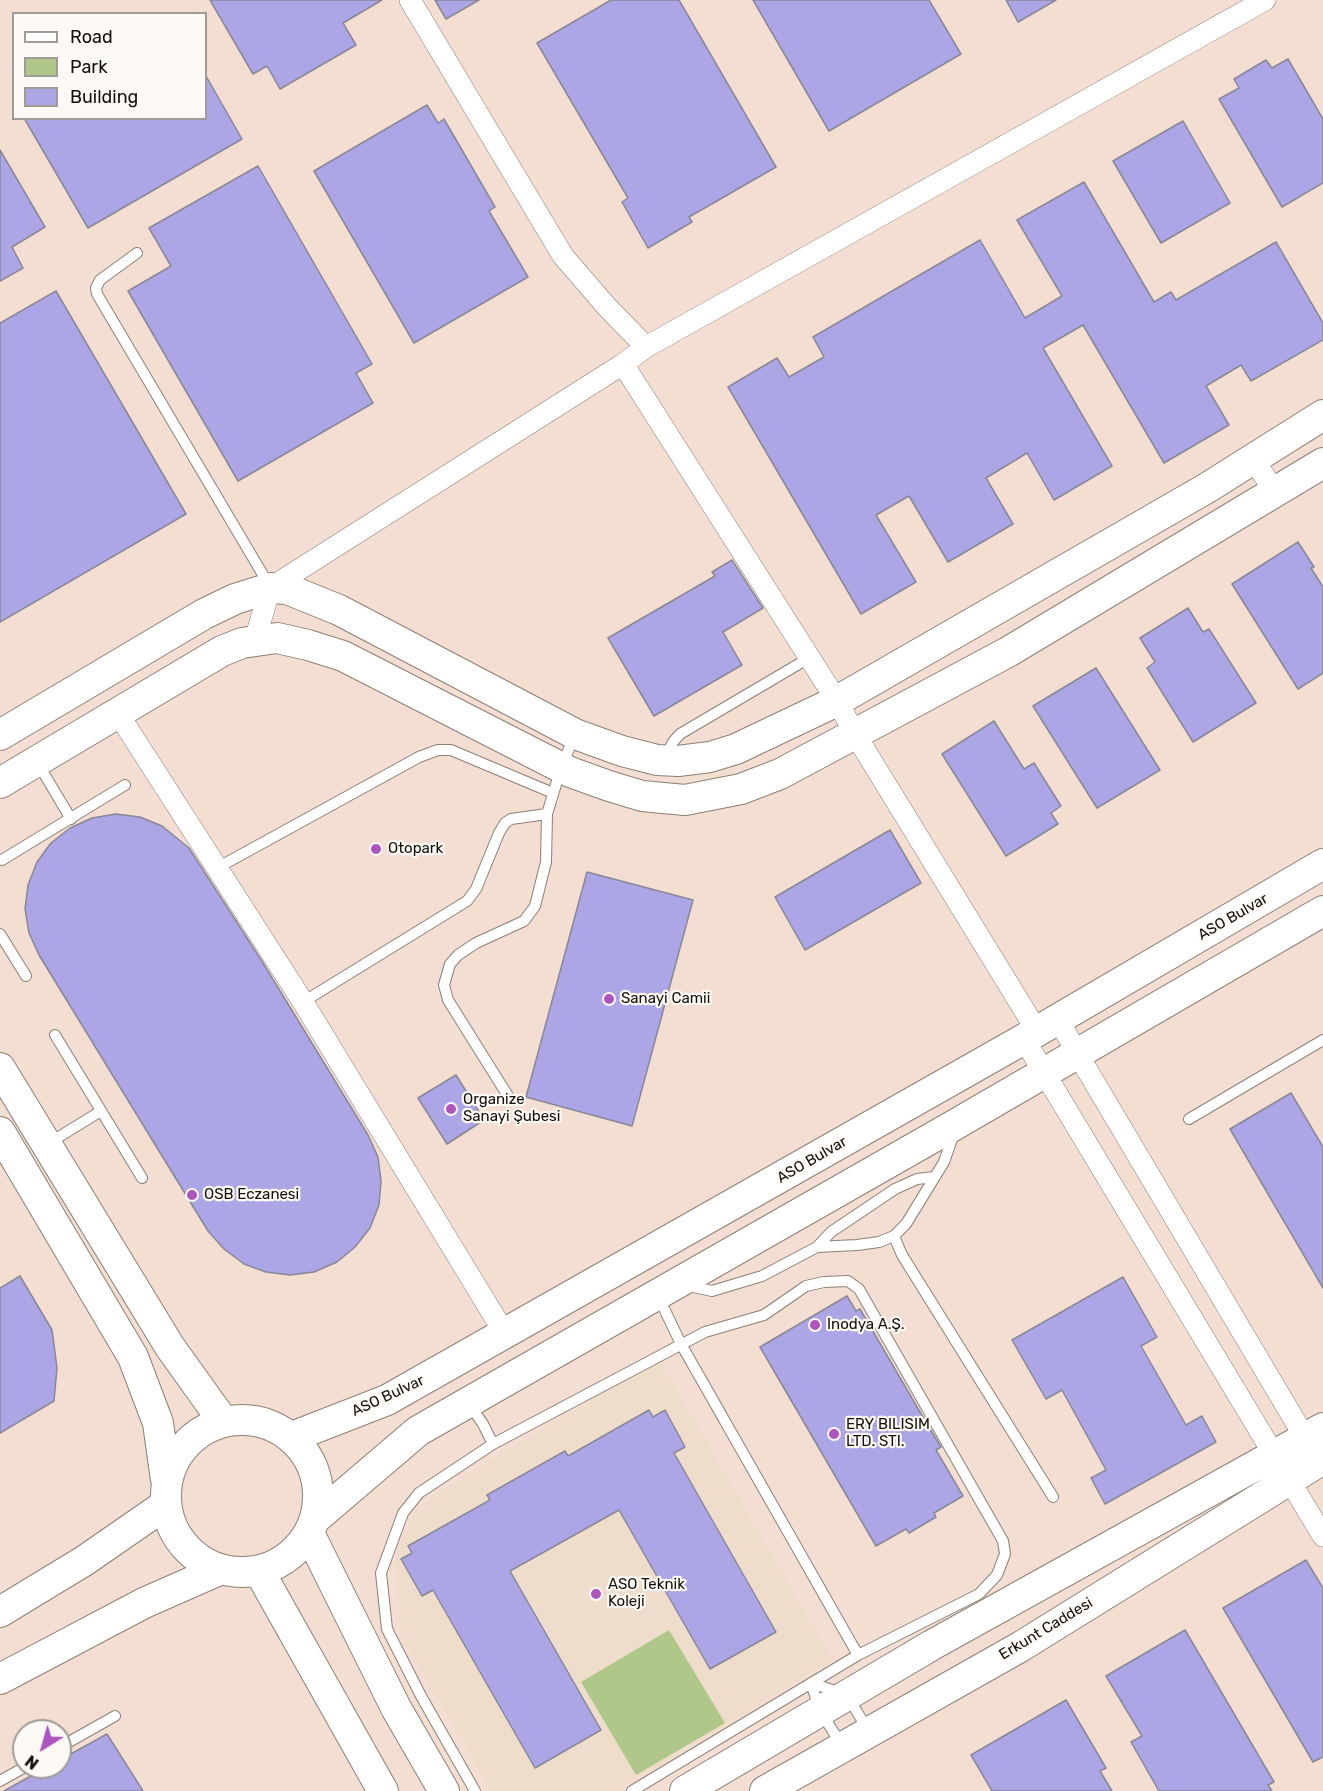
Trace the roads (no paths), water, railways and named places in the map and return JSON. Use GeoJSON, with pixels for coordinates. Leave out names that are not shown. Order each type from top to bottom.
{"type":"FeatureCollection","features":[{"type":"Feature","properties":{"kind":"street"},"geometry":{"type":"LineString","coordinates":[[410,0],[563,256],[607,307],[646,347]]}},
{"type":"Feature","properties":{"kind":"street"},"geometry":{"type":"LineString","coordinates":[[0,735],[204,614],[235,599],[270,588],[623,364],[646,347],[1265,0]]}},
{"type":"Feature","properties":{"kind":"street"},"geometry":{"type":"LineString","coordinates":[[623,364],[837,701],[855,734],[1040,1030],[1077,1053],[1317,1447]]}},
{"type":"Feature","properties":{"kind":"street"},"geometry":{"type":"LineString","coordinates":[[270,588],[287,589],[339,610],[575,734],[622,751],[664,760],[678,761],[710,757],[736,749],[837,701],[1197,494],[1323,415]]}},
{"type":"Feature","properties":{"kind":"street"},"geometry":{"type":"LineString","coordinates":[[1253,459],[1275,492]]}},
{"type":"Feature","properties":{"kind":"street"},"geometry":{"type":"LineString","coordinates":[[0,783],[222,651],[255,640],[277,639],[308,645],[343,656],[557,781],[609,786],[642,796],[685,800],[722,794],[763,782],[1008,652],[1323,463]]}},
{"type":"Feature","properties":{"kind":"street"},"geometry":{"type":"LineString","coordinates":[[255,640],[270,588]]}},
{"type":"Feature","properties":{"kind":"street"},"geometry":{"type":"LineString","coordinates":[[117,712],[303,1002],[506,1334]]}},
{"type":"Feature","properties":{"kind":"street","name":"ASO Bulvar"},"geometry":{"type":"LineString","coordinates":[[292,1437],[387,1400],[506,1334],[1040,1030],[1323,864]]}},
{"type":"Feature","properties":{"kind":"street"},"geometry":{"type":"LineString","coordinates":[[0,1132],[133,1357],[158,1423],[171,1526],[182,1545],[199,1560],[219,1570],[239,1573],[259,1571],[279,1563],[296,1550],[312,1526],[418,1431],[951,1127],[1323,911]]}},
{"type":"Feature","properties":{"kind":"street"},"geometry":{"type":"LineString","coordinates":[[1040,1030],[1043,1073],[1323,1536]]}},
{"type":"Feature","properties":{"kind":"street"},"geometry":{"type":"LineString","coordinates":[[0,1068],[170,1347],[223,1421]]}},
{"type":"Feature","properties":{"kind":"street"},"geometry":{"type":"LineString","coordinates":[[0,1612],[84,1561],[166,1492],[184,1442],[223,1421],[240,1419],[259,1421],[292,1437],[310,1461],[318,1489],[312,1526],[409,1702],[444,1791]]}},
{"type":"Feature","properties":{"kind":"street","name":"Erkunt Caddesi"},"geometry":{"type":"LineString","coordinates":[[765,1791],[1020,1647],[1317,1447]]}},
{"type":"Feature","properties":{"kind":"street"},"geometry":{"type":"LineString","coordinates":[[686,1791],[932,1645],[1283,1468]]}},
{"type":"Feature","properties":{"kind":"street"},"geometry":{"type":"LineString","coordinates":[[5,1682],[144,1603],[219,1570]]}},
{"type":"Feature","properties":{"kind":"street"},"geometry":{"type":"LineString","coordinates":[[259,1571],[383,1791]]}},
{"type":"Feature","properties":{"kind":"lane"},"geometry":{"type":"LineString","coordinates":[[137,253],[100,280],[96,294],[270,588]]}},
{"type":"Feature","properties":{"kind":"lane"},"geometry":{"type":"LineString","coordinates":[[664,760],[680,734],[809,658]]}},
{"type":"Feature","properties":{"kind":"lane"},"geometry":{"type":"LineString","coordinates":[[508,1096],[448,1000],[444,985],[450,964],[458,955],[476,943],[524,921],[535,906],[546,862],[547,814],[575,734]]}},
{"type":"Feature","properties":{"kind":"lane"},"geometry":{"type":"LineString","coordinates":[[217,868],[419,757],[438,750],[451,750],[557,781]]}},
{"type":"Feature","properties":{"kind":"lane"},"geometry":{"type":"LineString","coordinates":[[36,761],[71,819]]}},
{"type":"Feature","properties":{"kind":"lane"},"geometry":{"type":"LineString","coordinates":[[2,860],[125,785]]}},
{"type":"Feature","properties":{"kind":"lane"},"geometry":{"type":"LineString","coordinates":[[303,1002],[467,901],[476,889],[505,823],[511,819],[547,814]]}},
{"type":"Feature","properties":{"kind":"lane"},"geometry":{"type":"LineString","coordinates":[[0,934],[26,976]]}},
{"type":"Feature","properties":{"kind":"lane"},"geometry":{"type":"LineString","coordinates":[[55,1035],[142,1178]]}},
{"type":"Feature","properties":{"kind":"lane"},"geometry":{"type":"LineString","coordinates":[[1189,1119],[1323,1040]]}},
{"type":"Feature","properties":{"kind":"lane"},"geometry":{"type":"LineString","coordinates":[[46,1144],[101,1111]]}},
{"type":"Feature","properties":{"kind":"lane"},"geometry":{"type":"LineString","coordinates":[[817,1247],[879,1242],[894,1236],[906,1224],[948,1153],[952,1139],[951,1127]]}},
{"type":"Feature","properties":{"kind":"lane"},"geometry":{"type":"LineString","coordinates":[[686,1278],[694,1287],[712,1291],[762,1276],[817,1247],[831,1232],[895,1188],[917,1179],[934,1177]]}},
{"type":"Feature","properties":{"kind":"lane"},"geometry":{"type":"LineString","coordinates":[[894,1236],[903,1255],[1053,1497]]}},
{"type":"Feature","properties":{"kind":"lane"},"geometry":{"type":"LineString","coordinates":[[475,1791],[409,1702],[387,1629],[381,1573],[403,1513],[419,1493],[493,1444],[681,1344],[705,1332],[764,1315],[806,1286],[824,1282],[848,1281],[859,1289],[1003,1541],[1005,1554],[997,1575],[979,1594],[858,1655],[632,1791]]}},
{"type":"Feature","properties":{"kind":"lane"},"geometry":{"type":"LineString","coordinates":[[657,1294],[681,1344],[858,1655]]}},
{"type":"Feature","properties":{"kind":"lane"},"geometry":{"type":"LineString","coordinates":[[467,1401],[493,1444]]}},
{"type":"Feature","properties":{"kind":"lane"},"geometry":{"type":"LineString","coordinates":[[811,1683],[847,1695],[869,1732]]}},
{"type":"Feature","properties":{"kind":"lane"},"geometry":{"type":"LineString","coordinates":[[811,1683],[820,1711],[843,1747]]}},
{"type":"Feature","properties":{"kind":"lane"},"geometry":{"type":"LineString","coordinates":[[72,1740],[115,1716]]}},
{"type":"Feature","properties":{"kind":"place","name":"Otopark"},"geometry":{"type":"Point","coordinates":[376,849]}},
{"type":"Feature","properties":{"kind":"place","name":"Sanayi Camii"},"geometry":{"type":"Point","coordinates":[609,999]}},
{"type":"Feature","properties":{"kind":"place","name":"Organize Sanayi Şubesi"},"geometry":{"type":"Point","coordinates":[451,1109]}},
{"type":"Feature","properties":{"kind":"place","name":"OSB Eczanesi"},"geometry":{"type":"Point","coordinates":[192,1195]}},
{"type":"Feature","properties":{"kind":"place","name":"Inodya A.Ş."},"geometry":{"type":"Point","coordinates":[815,1325]}},
{"type":"Feature","properties":{"kind":"place","name":"ERY BILISIM LTD. STI."},"geometry":{"type":"Point","coordinates":[834,1434]}},
{"type":"Feature","properties":{"kind":"place","name":"ASO Teknik Koleji"},"geometry":{"type":"Point","coordinates":[596,1594]}}]}
